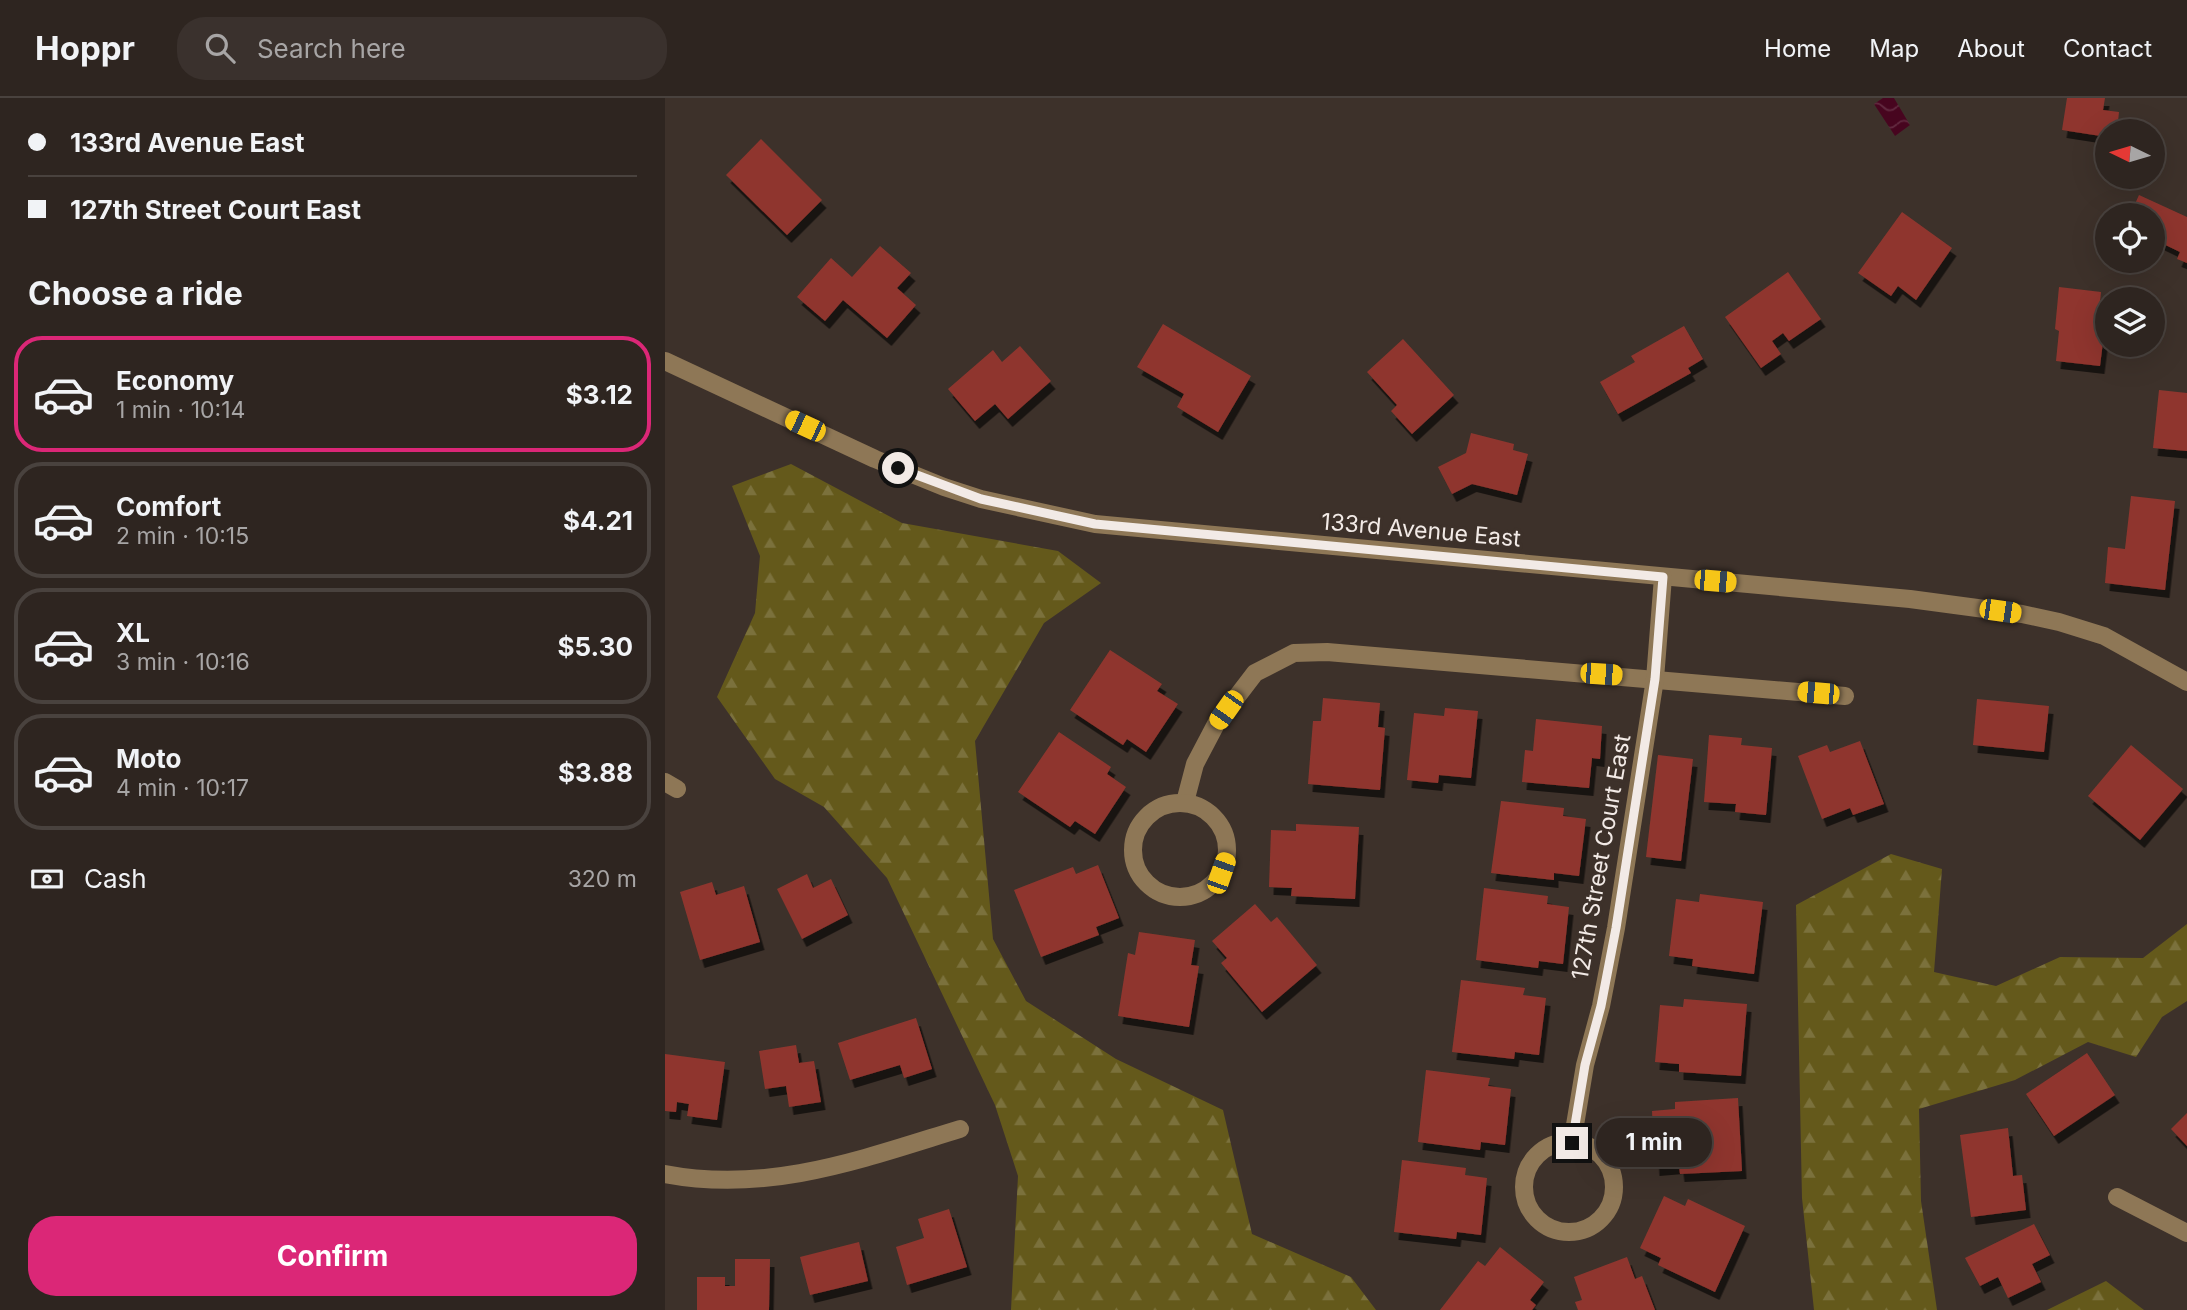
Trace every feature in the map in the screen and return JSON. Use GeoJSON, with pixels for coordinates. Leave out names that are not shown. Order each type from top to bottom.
{"type":"FeatureCollection","features":[{"type":"Feature","properties":{"kind":"street","name":"133rd Avenue East"},"geometry":{"type":"LineString","coordinates":[[665,361],[875,459],[944,487],[1063,519],[1910,599],[2022,614],[2104,636],[2187,682]]}},
{"type":"Feature","properties":{"kind":"street","name":"127th Street Court East"},"geometry":{"type":"LineString","coordinates":[[1572,1143],[1585,1065],[1601,1006],[1616,928],[1655,679],[1663,577]]}},
{"type":"Feature","properties":{"kind":"street"},"geometry":{"type":"LineString","coordinates":[[1185,802],[1195,764],[1216,724],[1236,695],[1255,673],[1294,653],[1327,652],[1845,696]]}},
{"type":"Feature","properties":{"kind":"street"},"geometry":{"type":"LineString","coordinates":[[1185,802],[1213,815],[1227,842],[1227,858],[1217,879],[1198,894],[1183,897],[1154,889],[1142,878],[1133,849],[1136,834],[1149,815],[1169,804],[1185,802]]}},
{"type":"Feature","properties":{"kind":"street"},"geometry":{"type":"LineString","coordinates":[[665,1174],[734,1182],[794,1175],[858,1160],[960,1129]]}},
{"type":"Feature","properties":{"kind":"street"},"geometry":{"type":"LineString","coordinates":[[1572,1143],[1594,1150],[1606,1160],[1614,1190],[1611,1206],[1602,1218],[1590,1228],[1575,1233],[1559,1232],[1544,1226],[1533,1215],[1526,1201],[1524,1187],[1532,1161],[1541,1152],[1553,1145],[1572,1143]]}},
{"type":"Feature","properties":{"kind":"street"},"geometry":{"type":"LineString","coordinates":[[2117,1197],[2187,1233]]}},
{"type":"Feature","properties":{"kind":"green space"},"geometry":{"type":"Polygon","coordinates":[[[791,464],[902,523],[1058,551],[1101,583],[1044,623],[975,741],[993,939],[1026,1001],[1116,1059],[1223,1110],[1252,1234],[1351,1277],[1376,1310],[1011,1310],[1018,1176],[995,1105],[887,878],[824,807],[775,779],[717,697],[755,613],[760,556],[732,486],[791,464]]]}},
{"type":"Feature","properties":{"kind":"green space"},"geometry":{"type":"Polygon","coordinates":[[[1891,854],[1942,869],[1934,972],[1996,986],[2060,957],[2143,958],[2187,924],[2187,1001],[2162,1017],[2136,1057],[2088,1042],[2015,1080],[1919,1109],[1921,1201],[1937,1310],[1814,1310],[1802,1198],[1796,905],[1891,854]]]}},
{"type":"Feature","properties":{"kind":"green space"},"geometry":{"type":"Polygon","coordinates":[[[2106,1281],[2144,1310],[2047,1310],[2106,1281]]]}},
{"type":"Feature","properties":{"kind":"water"},"geometry":{"type":"Polygon","coordinates":[[[1883,98],[1894,98],[1910,125],[1895,136],[1874,104],[1883,98]]]}},
{"type":"Feature","properties":{"kind":"building"},"geometry":{"type":"Polygon","coordinates":[[[2067,98],[2105,98],[2103,110],[2119,112],[2118,119],[2095,119],[2095,135],[2062,130],[2067,98]]]}},
{"type":"Feature","properties":{"kind":"building"},"geometry":{"type":"Polygon","coordinates":[[[761,139],[822,200],[787,235],[726,175],[761,139]]]}},
{"type":"Feature","properties":{"kind":"building"},"geometry":{"type":"Polygon","coordinates":[[[2139,195],[2156,203],[2135,203],[2139,195]]]}},
{"type":"Feature","properties":{"kind":"building"},"geometry":{"type":"Polygon","coordinates":[[[2165,207],[2187,217],[2187,263],[2177,259],[2180,252],[2165,245],[2165,207]]]}},
{"type":"Feature","properties":{"kind":"building"},"geometry":{"type":"Polygon","coordinates":[[[1902,212],[1952,248],[1916,300],[1898,286],[1891,296],[1858,273],[1902,212]]]}},
{"type":"Feature","properties":{"kind":"building"},"geometry":{"type":"Polygon","coordinates":[[[880,246],[911,273],[897,288],[916,305],[887,338],[843,300],[825,321],[797,297],[831,258],[852,277],[880,246]]]}},
{"type":"Feature","properties":{"kind":"building"},"geometry":{"type":"Polygon","coordinates":[[[1788,272],[1821,319],[1789,341],[1783,333],[1772,341],[1781,354],[1761,368],[1725,317],[1788,272]]]}},
{"type":"Feature","properties":{"kind":"building"},"geometry":{"type":"Polygon","coordinates":[[[2059,287],[2095,291],[2095,357],[2101,357],[2100,366],[2056,361],[2059,331],[2055,329],[2059,287]]]}},
{"type":"Feature","properties":{"kind":"building"},"geometry":{"type":"Polygon","coordinates":[[[1163,324],[1251,376],[1218,432],[1177,407],[1184,394],[1137,367],[1163,324]]]}},
{"type":"Feature","properties":{"kind":"building"},"geometry":{"type":"Polygon","coordinates":[[[1684,326],[1703,359],[1688,368],[1691,373],[1618,414],[1600,382],[1635,362],[1631,356],[1684,326]]]}},
{"type":"Feature","properties":{"kind":"building"},"geometry":{"type":"Polygon","coordinates":[[[1403,339],[1454,395],[1412,434],[1391,411],[1397,405],[1367,372],[1403,339]]]}},
{"type":"Feature","properties":{"kind":"building"},"geometry":{"type":"Polygon","coordinates":[[[1020,346],[1051,381],[1008,419],[995,404],[975,421],[948,389],[993,350],[1002,362],[1020,346]]]}},
{"type":"Feature","properties":{"kind":"building"},"geometry":{"type":"Polygon","coordinates":[[[2159,390],[2187,393],[2187,451],[2153,448],[2159,390]]]}},
{"type":"Feature","properties":{"kind":"building"},"geometry":{"type":"Polygon","coordinates":[[[1471,433],[1514,444],[1513,450],[1528,454],[1517,495],[1472,484],[1452,494],[1438,467],[1466,453],[1471,433]]]}},
{"type":"Feature","properties":{"kind":"building"},"geometry":{"type":"Polygon","coordinates":[[[2131,496],[2175,501],[2165,590],[2105,583],[2108,547],[2125,549],[2131,496]]]}},
{"type":"Feature","properties":{"kind":"building"},"geometry":{"type":"Polygon","coordinates":[[[1110,650],[1162,684],[1157,691],[1178,704],[1146,752],[1127,739],[1123,745],[1070,710],[1110,650]]]}},
{"type":"Feature","properties":{"kind":"building"},"geometry":{"type":"Polygon","coordinates":[[[1323,698],[1380,703],[1378,727],[1385,728],[1380,790],[1308,784],[1313,721],[1321,721],[1323,698]]]}},
{"type":"Feature","properties":{"kind":"building"},"geometry":{"type":"Polygon","coordinates":[[[1977,699],[2049,706],[2044,752],[1973,745],[1977,699]]]}},
{"type":"Feature","properties":{"kind":"building"},"geometry":{"type":"Polygon","coordinates":[[[1445,708],[1478,711],[1471,778],[1439,775],[1438,783],[1407,780],[1414,713],[1444,716],[1445,708]]]}},
{"type":"Feature","properties":{"kind":"building"},"geometry":{"type":"Polygon","coordinates":[[[1536,719],[1602,726],[1600,759],[1592,758],[1589,788],[1522,782],[1525,750],[1533,751],[1536,719]]]}},
{"type":"Feature","properties":{"kind":"building"},"geometry":{"type":"Polygon","coordinates":[[[1059,732],[1111,767],[1107,774],[1126,787],[1095,834],[1075,821],[1070,827],[1018,792],[1059,732]]]}},
{"type":"Feature","properties":{"kind":"building"},"geometry":{"type":"Polygon","coordinates":[[[1709,735],[1742,738],[1741,745],[1772,748],[1766,815],[1735,812],[1736,804],[1704,802],[1709,735]]]}},
{"type":"Feature","properties":{"kind":"building"},"geometry":{"type":"Polygon","coordinates":[[[1860,741],[1884,804],[1853,815],[1850,808],[1822,819],[1798,756],[1827,745],[1830,752],[1860,741]]]}},
{"type":"Feature","properties":{"kind":"building"},"geometry":{"type":"Polygon","coordinates":[[[2131,745],[2183,789],[2140,840],[2088,796],[2131,745]]]}},
{"type":"Feature","properties":{"kind":"building"},"geometry":{"type":"Polygon","coordinates":[[[1658,755],[1693,759],[1681,861],[1646,857],[1658,755]]]}},
{"type":"Feature","properties":{"kind":"building"},"geometry":{"type":"Polygon","coordinates":[[[1501,801],[1564,808],[1563,816],[1586,819],[1579,876],[1554,873],[1554,880],[1491,873],[1501,801]]]}},
{"type":"Feature","properties":{"kind":"building"},"geometry":{"type":"Polygon","coordinates":[[[1296,824],[1359,827],[1355,899],[1291,896],[1292,888],[1269,887],[1271,830],[1296,831],[1296,824]]]}},
{"type":"Feature","properties":{"kind":"building"},"geometry":{"type":"Polygon","coordinates":[[[1098,865],[1119,918],[1096,927],[1099,935],[1041,957],[1014,890],[1073,867],[1076,874],[1098,865]]]}},
{"type":"Feature","properties":{"kind":"building"},"geometry":{"type":"Polygon","coordinates":[[[807,874],[813,888],[831,879],[848,915],[802,939],[777,889],[807,874]]]}},
{"type":"Feature","properties":{"kind":"building"},"geometry":{"type":"Polygon","coordinates":[[[712,882],[716,895],[744,886],[760,942],[700,960],[680,892],[712,882]]]}},
{"type":"Feature","properties":{"kind":"building"},"geometry":{"type":"Polygon","coordinates":[[[1484,888],[1548,896],[1547,904],[1569,907],[1563,964],[1539,961],[1538,968],[1476,960],[1484,888]]]}},
{"type":"Feature","properties":{"kind":"building"},"geometry":{"type":"Polygon","coordinates":[[[1700,894],[1763,902],[1754,974],[1692,966],[1693,959],[1669,956],[1676,899],[1699,902],[1700,894]]]}},
{"type":"Feature","properties":{"kind":"building"},"geometry":{"type":"Polygon","coordinates":[[[1255,904],[1271,922],[1277,917],[1317,965],[1262,1012],[1221,963],[1227,958],[1212,941],[1255,904]]]}},
{"type":"Feature","properties":{"kind":"building"},"geometry":{"type":"Polygon","coordinates":[[[1139,932],[1195,940],[1191,965],[1199,966],[1189,1027],[1118,1016],[1128,953],[1135,955],[1139,932]]]}},
{"type":"Feature","properties":{"kind":"building"},"geometry":{"type":"Polygon","coordinates":[[[1461,980],[1525,988],[1523,995],[1546,998],[1539,1055],[1515,1052],[1514,1059],[1452,1052],[1461,980]]]}},
{"type":"Feature","properties":{"kind":"building"},"geometry":{"type":"Polygon","coordinates":[[[1684,999],[1747,1004],[1741,1076],[1679,1072],[1679,1064],[1655,1062],[1660,1005],[1683,1007],[1684,999]]]}},
{"type":"Feature","properties":{"kind":"building"},"geometry":{"type":"Polygon","coordinates":[[[916,1018],[932,1069],[904,1078],[900,1065],[850,1080],[838,1043],[916,1018]]]}},
{"type":"Feature","properties":{"kind":"building"},"geometry":{"type":"Polygon","coordinates":[[[796,1045],[799,1063],[814,1061],[821,1102],[789,1107],[786,1086],[765,1089],[759,1051],[796,1045]]]}},
{"type":"Feature","properties":{"kind":"building"},"geometry":{"type":"Polygon","coordinates":[[[2087,1053],[2115,1095],[2054,1136],[2026,1094],[2087,1053]]]}},
{"type":"Feature","properties":{"kind":"building"},"geometry":{"type":"Polygon","coordinates":[[[665,1054],[725,1062],[717,1120],[687,1116],[689,1104],[677,1102],[676,1112],[665,1111],[665,1054]]]}},
{"type":"Feature","properties":{"kind":"building"},"geometry":{"type":"Polygon","coordinates":[[[1426,1070],[1490,1078],[1488,1086],[1511,1089],[1505,1145],[1481,1142],[1480,1150],[1418,1142],[1426,1070]]]}},
{"type":"Feature","properties":{"kind":"building"},"geometry":{"type":"Polygon","coordinates":[[[1738,1098],[1742,1171],[1680,1174],[1679,1166],[1655,1168],[1652,1111],[1675,1109],[1675,1102],[1738,1098]]]}},
{"type":"Feature","properties":{"kind":"building"},"geometry":{"type":"Polygon","coordinates":[[[2187,1113],[2187,1146],[2171,1129],[2187,1113]]]}},
{"type":"Feature","properties":{"kind":"building"},"geometry":{"type":"Polygon","coordinates":[[[2008,1128],[2013,1176],[2022,1175],[2026,1210],[1971,1217],[1960,1135],[2008,1128]]]}},
{"type":"Feature","properties":{"kind":"building"},"geometry":{"type":"Polygon","coordinates":[[[1402,1160],[1466,1168],[1465,1175],[1487,1178],[1481,1235],[1457,1232],[1456,1239],[1394,1232],[1402,1160]]]}},
{"type":"Feature","properties":{"kind":"building"},"geometry":{"type":"Polygon","coordinates":[[[1664,1196],[1685,1206],[1688,1199],[1745,1226],[1715,1292],[1658,1265],[1661,1258],[1640,1248],[1664,1196]]]}},
{"type":"Feature","properties":{"kind":"building"},"geometry":{"type":"Polygon","coordinates":[[[949,1209],[967,1267],[907,1285],[896,1247],[924,1238],[918,1219],[949,1209]]]}},
{"type":"Feature","properties":{"kind":"building"},"geometry":{"type":"Polygon","coordinates":[[[2034,1224],[2050,1255],[2032,1264],[2041,1282],[2008,1298],[1998,1277],[1980,1286],[1965,1258],[2034,1224]]]}},
{"type":"Feature","properties":{"kind":"building"},"geometry":{"type":"Polygon","coordinates":[[[859,1242],[868,1281],[810,1295],[800,1257],[859,1242]]]}},
{"type":"Feature","properties":{"kind":"building"},"geometry":{"type":"Polygon","coordinates":[[[1500,1247],[1544,1282],[1530,1300],[1536,1305],[1532,1310],[1440,1310],[1478,1261],[1485,1266],[1500,1247]]]}},
{"type":"Feature","properties":{"kind":"building"},"geometry":{"type":"Polygon","coordinates":[[[1627,1257],[1635,1279],[1642,1276],[1655,1310],[1578,1310],[1575,1302],[1582,1300],[1574,1277],[1627,1257]]]}},
{"type":"Feature","properties":{"kind":"building"},"geometry":{"type":"Polygon","coordinates":[[[735,1259],[770,1259],[769,1310],[697,1310],[697,1277],[725,1277],[725,1286],[735,1286],[735,1259]]]}},
{"type":"Feature","properties":{"kind":"route"},"geometry":{"type":"LineString","coordinates":[[898,468],[981,499],[1095,524],[1663,577],[1655,679],[1616,928],[1601,1006],[1585,1065],[1572,1143]]}}]}
